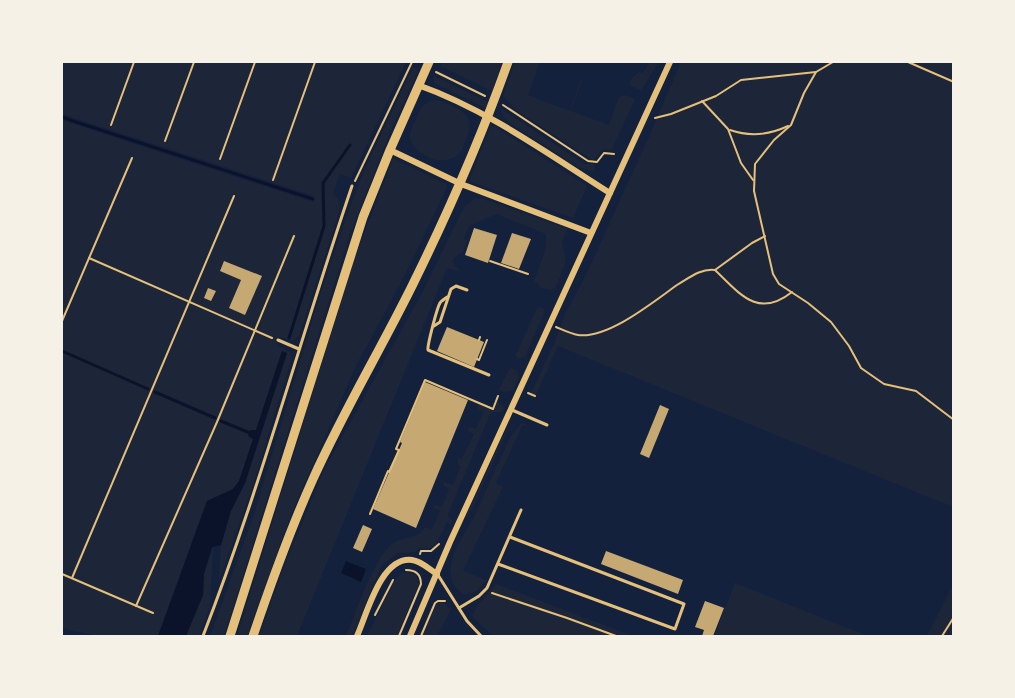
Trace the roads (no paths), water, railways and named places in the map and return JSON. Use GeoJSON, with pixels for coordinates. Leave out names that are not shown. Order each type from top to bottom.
{"type":"FeatureCollection","features":[{"type":"Feature","properties":{"kind":"main road"},"geometry":{"type":"LineString","coordinates":[[230,636],[363,218],[429,62]]}},
{"type":"Feature","properties":{"kind":"main road"},"geometry":{"type":"LineString","coordinates":[[253,636],[270,586],[313,479],[412,286],[461,184],[508,62]]}},
{"type":"Feature","properties":{"kind":"street"},"geometry":{"type":"LineString","coordinates":[[410,636],[510,409],[670,62]]}},
{"type":"Feature","properties":{"kind":"street"},"geometry":{"type":"LineString","coordinates":[[418,85],[489,116],[610,193]]}},
{"type":"Feature","properties":{"kind":"street"},"geometry":{"type":"LineString","coordinates":[[390,150],[461,184],[591,232]]}},
{"type":"Feature","properties":{"kind":"street"},"geometry":{"type":"LineString","coordinates":[[357,636],[386,573],[398,562],[418,561],[437,574]]}},
{"type":"Feature","properties":{"kind":"lane"},"geometry":{"type":"LineString","coordinates":[[203,636],[248,515],[352,186]]}},
{"type":"Feature","properties":{"kind":"lane"},"geometry":{"type":"LineString","coordinates":[[434,326],[440,322],[451,289],[456,286],[467,290]]}},
{"type":"Feature","properties":{"kind":"lane"},"geometry":{"type":"LineString","coordinates":[[447,297],[440,303],[434,319],[434,326],[427,345],[430,351],[489,375]]}},
{"type":"Feature","properties":{"kind":"lane"},"geometry":{"type":"LineString","coordinates":[[278,340],[299,349]]}},
{"type":"Feature","properties":{"kind":"lane"},"geometry":{"type":"LineString","coordinates":[[510,409],[547,425]]}},
{"type":"Feature","properties":{"kind":"lane"},"geometry":{"type":"LineString","coordinates":[[459,608],[483,592],[498,564],[521,510]]}},
{"type":"Feature","properties":{"kind":"lane"},"geometry":{"type":"LineString","coordinates":[[498,564],[675,629],[684,604],[510,537]]}},
{"type":"Feature","properties":{"kind":"lane"},"geometry":{"type":"LineString","coordinates":[[437,574],[481,636]]}},
{"type":"Feature","properties":{"kind":"waterway"},"geometry":{"type":"LineString","coordinates":[[62,117],[68,119]]}},
{"type":"Feature","properties":{"kind":"waterway"},"geometry":{"type":"LineString","coordinates":[[70,120],[313,199]]}},
{"type":"Feature","properties":{"kind":"waterway"},"geometry":{"type":"LineString","coordinates":[[289,338],[324,226],[323,183],[350,145]]}},
{"type":"Feature","properties":{"kind":"waterway"},"geometry":{"type":"LineString","coordinates":[[62,351],[148,389]]}},
{"type":"Feature","properties":{"kind":"waterway"},"geometry":{"type":"LineString","coordinates":[[155,392],[215,418]]}},
{"type":"Feature","properties":{"kind":"waterway"},"geometry":{"type":"LineString","coordinates":[[221,421],[250,433]]}}]}
